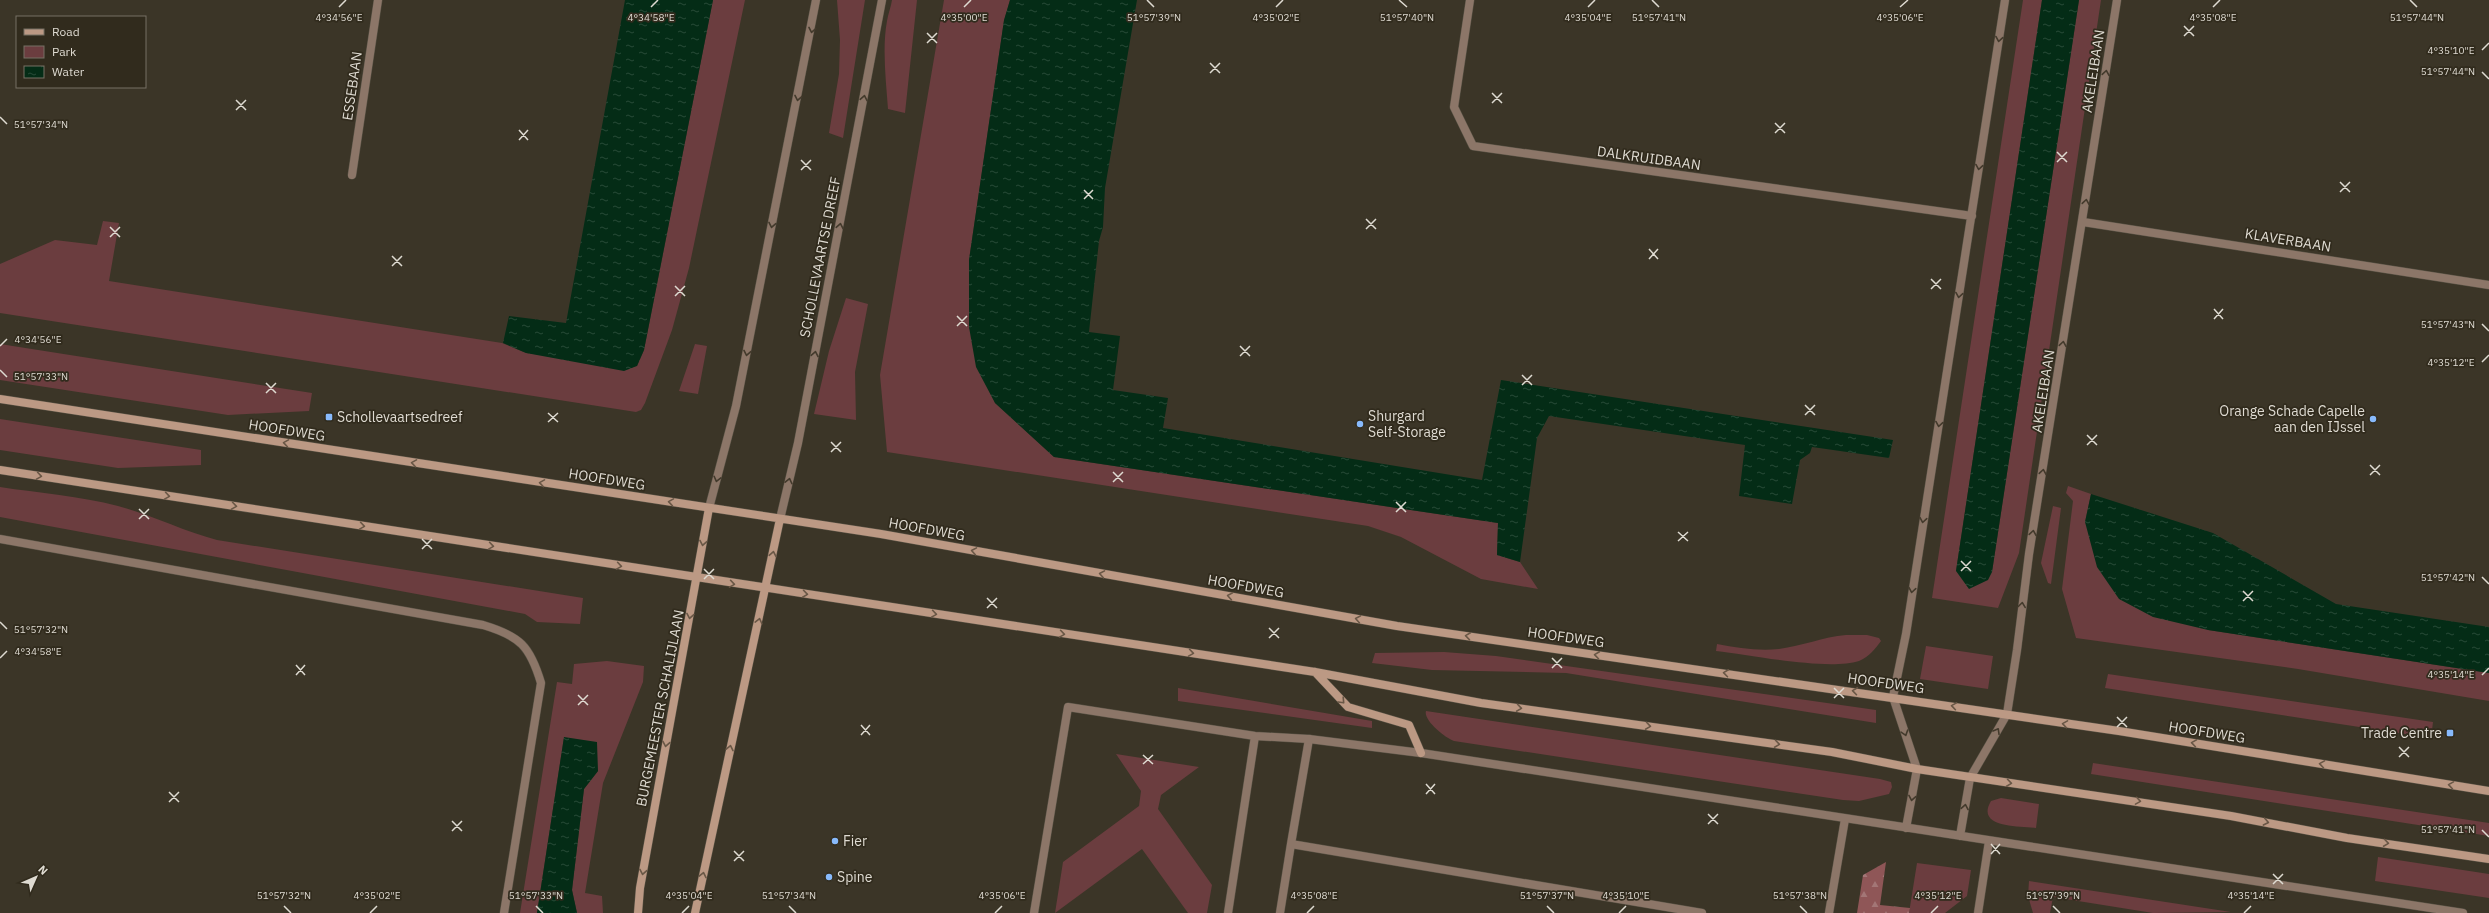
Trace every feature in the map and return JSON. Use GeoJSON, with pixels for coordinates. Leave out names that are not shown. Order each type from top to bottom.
{"type":"FeatureCollection","features":[{"type":"Feature","properties":{"kind":"main road","name":"HOOFDWEG"},"geometry":{"type":"LineString","coordinates":[[0,399],[881,534],[1397,626],[2007,714],[2489,791]]}},
{"type":"Feature","properties":{"kind":"main road"},"geometry":{"type":"LineString","coordinates":[[0,470],[766,589],[1315,672],[1481,703],[1832,752],[1970,778],[2230,816],[2347,838],[2489,859]]}},
{"type":"Feature","properties":{"kind":"main road","name":"BURGEMEESTER SCHALIJLAAN"},"geometry":{"type":"LineString","coordinates":[[638,913],[640,888],[710,508]]}},
{"type":"Feature","properties":{"kind":"main road"},"geometry":{"type":"LineString","coordinates":[[695,913],[738,705],[766,589],[780,519]]}},
{"type":"Feature","properties":{"kind":"main road"},"geometry":{"type":"LineString","coordinates":[[1315,672],[1348,707],[1409,725],[1421,753]]}},
{"type":"Feature","properties":{"kind":"street","name":"ESSEBAAN"},"geometry":{"type":"LineString","coordinates":[[352,175],[378,0]]}},
{"type":"Feature","properties":{"kind":"street"},"geometry":{"type":"LineString","coordinates":[[710,508],[736,406],[816,0]]}},
{"type":"Feature","properties":{"kind":"street","name":"SCHOLLEVAARTSE DREEF"},"geometry":{"type":"LineString","coordinates":[[780,519],[798,443],[882,0]]}},
{"type":"Feature","properties":{"kind":"street","name":"DALKRUIDBAAN"},"geometry":{"type":"LineString","coordinates":[[1470,0],[1454,107],[1473,146],[1972,216]]}},
{"type":"Feature","properties":{"kind":"street"},"geometry":{"type":"LineString","coordinates":[[1906,828],[1917,769],[1893,697],[1906,634],[2005,0]]}},
{"type":"Feature","properties":{"kind":"street","name":"AKELEIBAAN"},"geometry":{"type":"LineString","coordinates":[[1970,778],[2007,714],[2018,650],[2029,554],[2083,222],[2117,0]]}},
{"type":"Feature","properties":{"kind":"street","name":"KLAVERBAAN"},"geometry":{"type":"LineString","coordinates":[[2083,222],[2489,285]]}},
{"type":"Feature","properties":{"kind":"street"},"geometry":{"type":"LineString","coordinates":[[0,539],[483,624],[509,632],[523,645],[535,663],[541,683],[504,913]]}},
{"type":"Feature","properties":{"kind":"street"},"geometry":{"type":"LineString","coordinates":[[1034,913],[1068,707],[1255,736],[1308,739],[1421,753],[2463,913]]}},
{"type":"Feature","properties":{"kind":"street"},"geometry":{"type":"LineString","coordinates":[[1228,913],[1255,736]]}},
{"type":"Feature","properties":{"kind":"street"},"geometry":{"type":"LineString","coordinates":[[1280,913],[1308,739]]}},
{"type":"Feature","properties":{"kind":"street"},"geometry":{"type":"LineString","coordinates":[[1960,836],[1970,778]]}},
{"type":"Feature","properties":{"kind":"street"},"geometry":{"type":"LineString","coordinates":[[1829,913],[1845,819]]}},
{"type":"Feature","properties":{"kind":"street"},"geometry":{"type":"LineString","coordinates":[[1978,913],[1989,841]]}},
{"type":"Feature","properties":{"kind":"street"},"geometry":{"type":"LineString","coordinates":[[1291,844],[1702,913]]}},
{"type":"Feature","properties":{"kind":"green space"},"geometry":{"type":"Polygon","coordinates":[[[713,0],[745,0],[689,268],[672,330],[645,403],[641,410],[636,412],[0,313],[0,264],[55,240],[97,245],[103,221],[119,223],[109,281],[502,343],[526,353],[637,366],[644,350],[713,0]]]}},
{"type":"Feature","properties":{"kind":"green space"},"geometry":{"type":"Polygon","coordinates":[[[837,0],[865,0],[843,138],[829,133],[839,74],[840,40],[837,0]]]}},
{"type":"Feature","properties":{"kind":"green space"},"geometry":{"type":"Polygon","coordinates":[[[892,0],[917,0],[905,113],[888,109],[885,42],[887,21],[892,0]]]}},
{"type":"Feature","properties":{"kind":"green space"},"geometry":{"type":"Polygon","coordinates":[[[944,0],[1010,0],[1004,21],[969,260],[969,327],[995,403],[1054,457],[1498,523],[1497,555],[1520,562],[1538,589],[1481,579],[1401,537],[1368,526],[887,452],[880,375],[944,0]]]}},
{"type":"Feature","properties":{"kind":"green space"},"geometry":{"type":"Polygon","coordinates":[[[2023,0],[2042,0],[1956,571],[1992,572],[2079,0],[2101,0],[2019,553],[1998,608],[1932,598],[2023,0]]]}},
{"type":"Feature","properties":{"kind":"green space"},"geometry":{"type":"Polygon","coordinates":[[[846,298],[868,304],[855,372],[856,420],[814,414],[829,351],[846,298]]]}},
{"type":"Feature","properties":{"kind":"green space"},"geometry":{"type":"Polygon","coordinates":[[[0,344],[312,393],[309,411],[228,415],[0,380],[0,344]]]}},
{"type":"Feature","properties":{"kind":"green space"},"geometry":{"type":"Polygon","coordinates":[[[695,344],[707,346],[698,394],[679,391],[695,344]]]}},
{"type":"Feature","properties":{"kind":"green space"},"geometry":{"type":"Polygon","coordinates":[[[0,419],[201,450],[201,465],[118,468],[0,450],[0,419]]]}},
{"type":"Feature","properties":{"kind":"green space"},"geometry":{"type":"Polygon","coordinates":[[[2068,486],[2091,494],[2085,522],[2208,630],[2489,673],[2489,701],[2298,669],[2076,638],[2062,589],[2073,501],[2066,493],[2068,486]]]}},
{"type":"Feature","properties":{"kind":"green space"},"geometry":{"type":"Polygon","coordinates":[[[0,487],[74,497],[118,506],[217,540],[583,598],[580,624],[537,622],[525,614],[0,517],[0,487]]]}},
{"type":"Feature","properties":{"kind":"green space"},"geometry":{"type":"Polygon","coordinates":[[[2053,506],[2061,508],[2051,584],[2048,583],[2041,563],[2053,506]]]}},
{"type":"Feature","properties":{"kind":"green space"},"geometry":{"type":"Polygon","coordinates":[[[1846,635],[1867,635],[1879,638],[1881,641],[1866,657],[1859,661],[1845,664],[1789,661],[1716,651],[1717,644],[1748,649],[1779,649],[1846,635]]]}},
{"type":"Feature","properties":{"kind":"green space"},"geometry":{"type":"Polygon","coordinates":[[[1926,646],[1993,656],[1988,689],[1920,679],[1926,646]]]}},
{"type":"Feature","properties":{"kind":"green space"},"geometry":{"type":"Polygon","coordinates":[[[1444,652],[1496,656],[1876,710],[1876,723],[1566,673],[1432,670],[1372,663],[1375,653],[1444,652]]]}},
{"type":"Feature","properties":{"kind":"green space"},"geometry":{"type":"Polygon","coordinates":[[[607,661],[644,666],[643,682],[603,783],[585,893],[602,896],[603,913],[577,913],[572,890],[584,789],[598,771],[564,737],[537,913],[520,913],[557,682],[572,684],[574,664],[607,661]]]}},
{"type":"Feature","properties":{"kind":"green space"},"geometry":{"type":"Polygon","coordinates":[[[2108,674],[2433,722],[2431,738],[2105,688],[2108,674]]]}},
{"type":"Feature","properties":{"kind":"green space"},"geometry":{"type":"Polygon","coordinates":[[[1178,688],[1372,721],[1372,728],[1178,701],[1178,688]]]}},
{"type":"Feature","properties":{"kind":"green space"},"geometry":{"type":"Polygon","coordinates":[[[1426,711],[1880,779],[1891,782],[1892,787],[1889,794],[1859,801],[1843,800],[1454,741],[1440,733],[1431,724],[1426,715],[1426,711]]]}},
{"type":"Feature","properties":{"kind":"green space"},"geometry":{"type":"Polygon","coordinates":[[[1116,754],[1199,767],[1161,795],[1158,809],[1212,885],[1207,913],[1188,913],[1142,849],[1055,913],[1063,862],[1139,806],[1141,791],[1116,754]]]}},
{"type":"Feature","properties":{"kind":"green space"},"geometry":{"type":"Polygon","coordinates":[[[2093,763],[2489,823],[2489,836],[2091,774],[2093,763]]]}},
{"type":"Feature","properties":{"kind":"green space"},"geometry":{"type":"Polygon","coordinates":[[[2001,798],[2039,804],[2036,828],[2010,826],[1994,821],[1989,816],[1988,810],[1991,801],[2001,798]]]}},
{"type":"Feature","properties":{"kind":"green space"},"geometry":{"type":"Polygon","coordinates":[[[2378,857],[2489,874],[2489,898],[2375,881],[2378,857]]]}},
{"type":"Feature","properties":{"kind":"green space"},"geometry":{"type":"Polygon","coordinates":[[[1886,862],[1880,905],[1910,908],[1909,913],[1857,913],[1863,875],[1886,862]]]}},
{"type":"Feature","properties":{"kind":"green space"},"geometry":{"type":"Polygon","coordinates":[[[1917,863],[1971,870],[1967,896],[1945,913],[1909,913],[1917,863]]]}},
{"type":"Feature","properties":{"kind":"green space"},"geometry":{"type":"Polygon","coordinates":[[[2029,881],[2231,912],[2153,913],[2053,897],[2050,913],[2033,913],[2028,896],[2029,881]]]}},
{"type":"Feature","properties":{"kind":"water"},"geometry":{"type":"Polygon","coordinates":[[[625,0],[713,0],[644,350],[637,366],[624,371],[526,353],[503,343],[509,316],[566,323],[625,0]]]}},
{"type":"Feature","properties":{"kind":"water"},"geometry":{"type":"Polygon","coordinates":[[[1010,0],[1137,0],[1105,188],[1103,227],[1099,241],[1089,332],[1120,336],[1113,390],[1168,398],[1163,428],[1482,480],[1501,380],[1893,440],[1889,458],[1812,447],[1810,453],[1800,460],[1792,504],[1739,496],[1745,445],[1549,416],[1537,438],[1520,562],[1497,555],[1498,523],[1054,457],[995,403],[976,367],[969,327],[969,260],[1004,20],[1010,0]]]}},
{"type":"Feature","properties":{"kind":"water"},"geometry":{"type":"Polygon","coordinates":[[[2042,0],[2079,0],[1992,572],[1988,580],[1969,589],[1956,571],[2042,0]]]}},
{"type":"Feature","properties":{"kind":"water"},"geometry":{"type":"Polygon","coordinates":[[[2091,494],[2213,533],[2336,604],[2489,627],[2489,673],[2208,630],[2153,617],[2119,599],[2097,567],[2085,522],[2091,494]]]}},
{"type":"Feature","properties":{"kind":"water"},"geometry":{"type":"Polygon","coordinates":[[[564,737],[597,742],[598,771],[584,789],[572,890],[577,913],[537,913],[564,737]]]}},
{"type":"Feature","properties":{"kind":"place","name":"Schollevaartsedreef"},"geometry":{"type":"Point","coordinates":[329,417]}},
{"type":"Feature","properties":{"kind":"place","name":"Orange Schade Capelle aan den IJssel"},"geometry":{"type":"Point","coordinates":[2373,419]}},
{"type":"Feature","properties":{"kind":"place","name":"Shurgard Self-Storage"},"geometry":{"type":"Point","coordinates":[1360,424]}},
{"type":"Feature","properties":{"kind":"place","name":"Trade Centre"},"geometry":{"type":"Point","coordinates":[2450,733]}},
{"type":"Feature","properties":{"kind":"place","name":"Fier"},"geometry":{"type":"Point","coordinates":[835,841]}},
{"type":"Feature","properties":{"kind":"place","name":"Spine"},"geometry":{"type":"Point","coordinates":[829,877]}}]}
